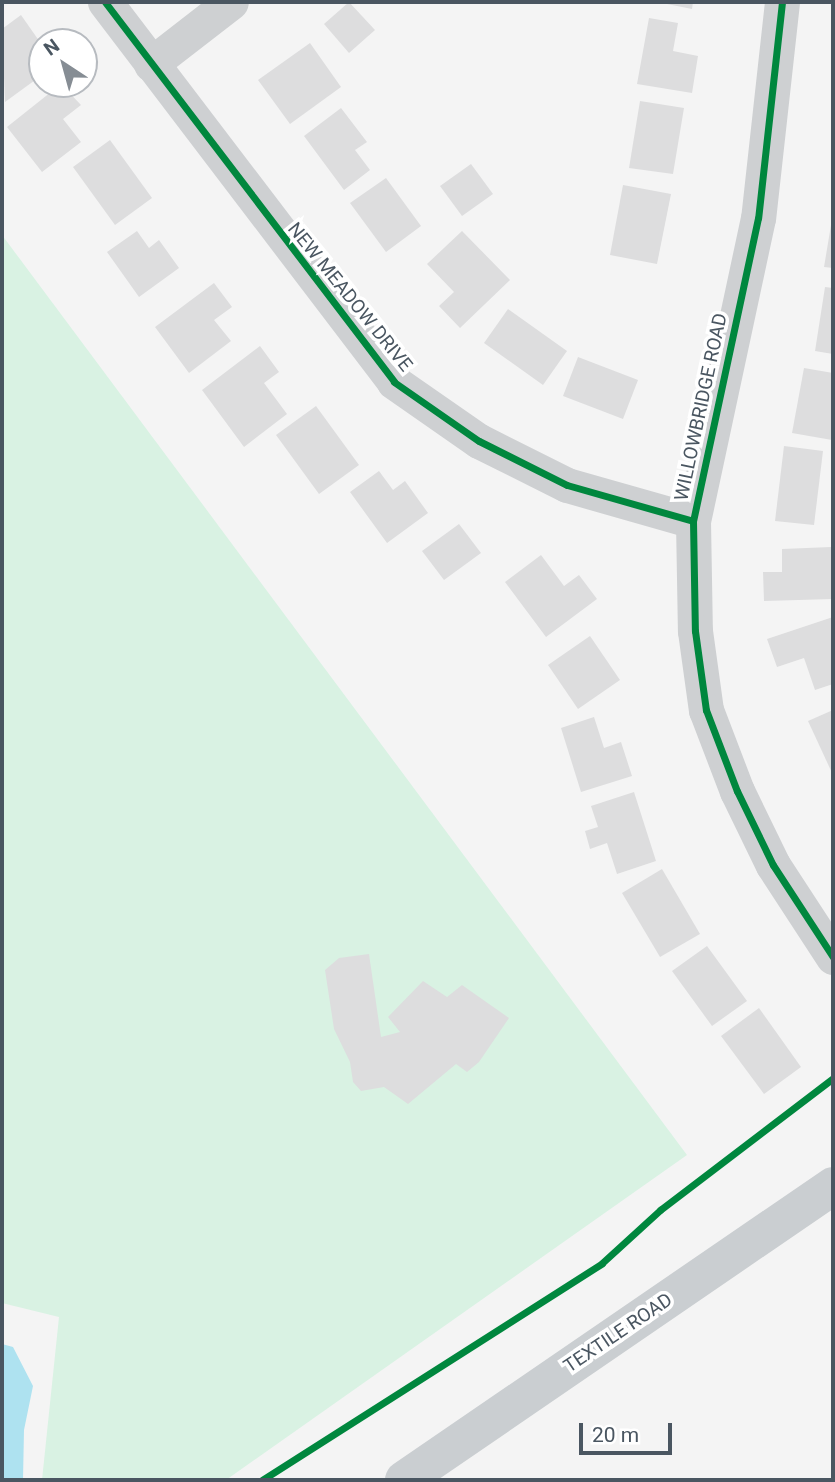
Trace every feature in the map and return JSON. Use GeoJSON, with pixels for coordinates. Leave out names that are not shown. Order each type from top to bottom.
{"type":"FeatureCollection","features":[{"type":"Feature","properties":{"kind":"main road","name":"TEXTILE ROAD"},"geometry":{"type":"LineString","coordinates":[[404,1480],[833,1186]]}},
{"type":"Feature","properties":{"kind":"street","name":"NEW MEADOW DRIVE"},"geometry":{"type":"LineString","coordinates":[[105,2],[394,382],[479,441],[567,485],[693,521]]}},
{"type":"Feature","properties":{"kind":"street"},"geometry":{"type":"LineString","coordinates":[[151,64],[231,2]]}},
{"type":"Feature","properties":{"kind":"street","name":"WILLOWBRIDGE ROAD"},"geometry":{"type":"LineString","coordinates":[[782,2],[758,218],[693,521],[695,631],[705,710],[773,865],[833,957]]}},
{"type":"Feature","properties":{"kind":"green space"},"geometry":{"type":"Polygon","coordinates":[[[2,235],[687,1155],[226,1480],[42,1480],[59,1317],[2,1303],[2,235]]]}},
{"type":"Feature","properties":{"kind":"water"},"geometry":{"type":"Polygon","coordinates":[[[2,1344],[13,1347],[33,1386],[24,1430],[23,1480],[2,1480],[2,1344]]]}},
{"type":"Feature","properties":{"kind":"building"},"geometry":{"type":"Polygon","coordinates":[[[349,2],[375,30],[349,53],[324,24],[349,2]]]}},
{"type":"Feature","properties":{"kind":"building"},"geometry":{"type":"Polygon","coordinates":[[[657,2],[693,2],[692,9],[657,2]]]}},
{"type":"Feature","properties":{"kind":"building"},"geometry":{"type":"Polygon","coordinates":[[[21,15],[30,28],[28,85],[5,102],[2,29],[21,15]]]}},
{"type":"Feature","properties":{"kind":"building"},"geometry":{"type":"Polygon","coordinates":[[[649,18],[678,23],[673,51],[698,56],[692,93],[637,84],[649,18]]]}},
{"type":"Feature","properties":{"kind":"building"},"geometry":{"type":"Polygon","coordinates":[[[310,43],[341,87],[290,124],[258,80],[310,43]]]}},
{"type":"Feature","properties":{"kind":"building"},"geometry":{"type":"Polygon","coordinates":[[[43,98],[74,98],[81,105],[63,119],[81,142],[42,172],[7,127],[43,98]]]}},
{"type":"Feature","properties":{"kind":"building"},"geometry":{"type":"Polygon","coordinates":[[[640,101],[684,108],[673,174],[629,168],[640,101]]]}},
{"type":"Feature","properties":{"kind":"building"},"geometry":{"type":"Polygon","coordinates":[[[341,108],[367,142],[355,150],[370,170],[344,190],[304,136],[341,108]]]}},
{"type":"Feature","properties":{"kind":"building"},"geometry":{"type":"Polygon","coordinates":[[[110,140],[152,198],[115,225],[73,167],[110,140]]]}},
{"type":"Feature","properties":{"kind":"building"},"geometry":{"type":"Polygon","coordinates":[[[471,164],[493,194],[462,216],[440,186],[471,164]]]}},
{"type":"Feature","properties":{"kind":"building"},"geometry":{"type":"Polygon","coordinates":[[[386,178],[421,226],[386,252],[350,203],[386,178]]]}},
{"type":"Feature","properties":{"kind":"building"},"geometry":{"type":"Polygon","coordinates":[[[623,185],[671,194],[657,264],[610,255],[623,185]]]}},
{"type":"Feature","properties":{"kind":"building"},"geometry":{"type":"Polygon","coordinates":[[[833,219],[833,268],[824,267],[833,219]]]}},
{"type":"Feature","properties":{"kind":"building"},"geometry":{"type":"Polygon","coordinates":[[[137,231],[149,248],[159,240],[179,268],[139,297],[107,252],[137,231]]]}},
{"type":"Feature","properties":{"kind":"building"},"geometry":{"type":"Polygon","coordinates":[[[462,231],[510,280],[460,328],[439,306],[454,292],[427,264],[462,231]]]}},
{"type":"Feature","properties":{"kind":"building"},"geometry":{"type":"Polygon","coordinates":[[[214,283],[232,307],[214,320],[231,341],[189,373],[155,327],[214,283]]]}},
{"type":"Feature","properties":{"kind":"building"},"geometry":{"type":"Polygon","coordinates":[[[825,287],[833,288],[833,354],[815,351],[825,287]]]}},
{"type":"Feature","properties":{"kind":"building"},"geometry":{"type":"Polygon","coordinates":[[[508,309],[567,351],[543,385],[484,343],[508,309]]]}},
{"type":"Feature","properties":{"kind":"building"},"geometry":{"type":"Polygon","coordinates":[[[260,346],[279,372],[264,383],[287,414],[244,447],[202,390],[260,346]]]}},
{"type":"Feature","properties":{"kind":"building"},"geometry":{"type":"Polygon","coordinates":[[[578,357],[638,380],[623,419],[563,396],[578,357]]]}},
{"type":"Feature","properties":{"kind":"building"},"geometry":{"type":"Polygon","coordinates":[[[804,368],[833,373],[832,440],[792,433],[804,368]]]}},
{"type":"Feature","properties":{"kind":"building"},"geometry":{"type":"Polygon","coordinates":[[[316,406],[359,465],[319,494],[276,435],[316,406]]]}},
{"type":"Feature","properties":{"kind":"building"},"geometry":{"type":"Polygon","coordinates":[[[784,446],[823,451],[814,525],[775,521],[784,446]]]}},
{"type":"Feature","properties":{"kind":"building"},"geometry":{"type":"Polygon","coordinates":[[[379,471],[393,490],[405,481],[428,513],[387,543],[350,492],[379,471]]]}},
{"type":"Feature","properties":{"kind":"building"},"geometry":{"type":"Polygon","coordinates":[[[459,524],[481,553],[444,580],[422,551],[459,524]]]}},
{"type":"Feature","properties":{"kind":"building"},"geometry":{"type":"Polygon","coordinates":[[[831,547],[833,599],[764,601],[763,572],[782,572],[782,549],[831,547]]]}},
{"type":"Feature","properties":{"kind":"building"},"geometry":{"type":"Polygon","coordinates":[[[541,555],[564,586],[579,575],[597,599],[546,637],[505,582],[541,555]]]}},
{"type":"Feature","properties":{"kind":"building"},"geometry":{"type":"Polygon","coordinates":[[[833,617],[833,684],[815,690],[804,658],[777,667],[767,639],[833,617]]]}},
{"type":"Feature","properties":{"kind":"building"},"geometry":{"type":"Polygon","coordinates":[[[590,636],[620,680],[578,709],[548,665],[590,636]]]}},
{"type":"Feature","properties":{"kind":"building"},"geometry":{"type":"Polygon","coordinates":[[[833,710],[833,775],[808,721],[833,710]]]}},
{"type":"Feature","properties":{"kind":"building"},"geometry":{"type":"Polygon","coordinates":[[[594,717],[604,748],[621,742],[632,776],[581,792],[561,728],[594,717]]]}},
{"type":"Feature","properties":{"kind":"building"},"geometry":{"type":"Polygon","coordinates":[[[634,792],[656,861],[617,874],[607,843],[590,849],[585,831],[598,827],[591,806],[634,792]]]}},
{"type":"Feature","properties":{"kind":"building"},"geometry":{"type":"Polygon","coordinates":[[[662,869],[700,934],[660,957],[622,893],[662,869]]]}},
{"type":"Feature","properties":{"kind":"building"},"geometry":{"type":"Polygon","coordinates":[[[707,946],[747,1001],[712,1026],[672,971],[707,946]]]}},
{"type":"Feature","properties":{"kind":"building"},"geometry":{"type":"Polygon","coordinates":[[[369,954],[381,1037],[400,1032],[388,1017],[423,981],[447,997],[462,985],[509,1018],[479,1062],[467,1072],[456,1064],[408,1104],[384,1087],[361,1091],[353,1082],[350,1062],[334,1029],[325,970],[339,958],[369,954]]]}},
{"type":"Feature","properties":{"kind":"building"},"geometry":{"type":"Polygon","coordinates":[[[759,1008],[801,1067],[764,1094],[721,1036],[759,1008]]]}},
{"type":"Feature","properties":{"kind":"cycle path"},"geometry":{"type":"LineString","coordinates":[[105,2],[394,382],[479,441],[567,485],[693,521]]}},
{"type":"Feature","properties":{"kind":"cycle path"},"geometry":{"type":"LineString","coordinates":[[782,2],[758,218],[693,521],[695,631],[706,710],[737,791],[773,865],[833,957]]}},
{"type":"Feature","properties":{"kind":"cycle path"},"geometry":{"type":"LineString","coordinates":[[262,1480],[602,1263],[660,1210],[833,1078]]}}]}
